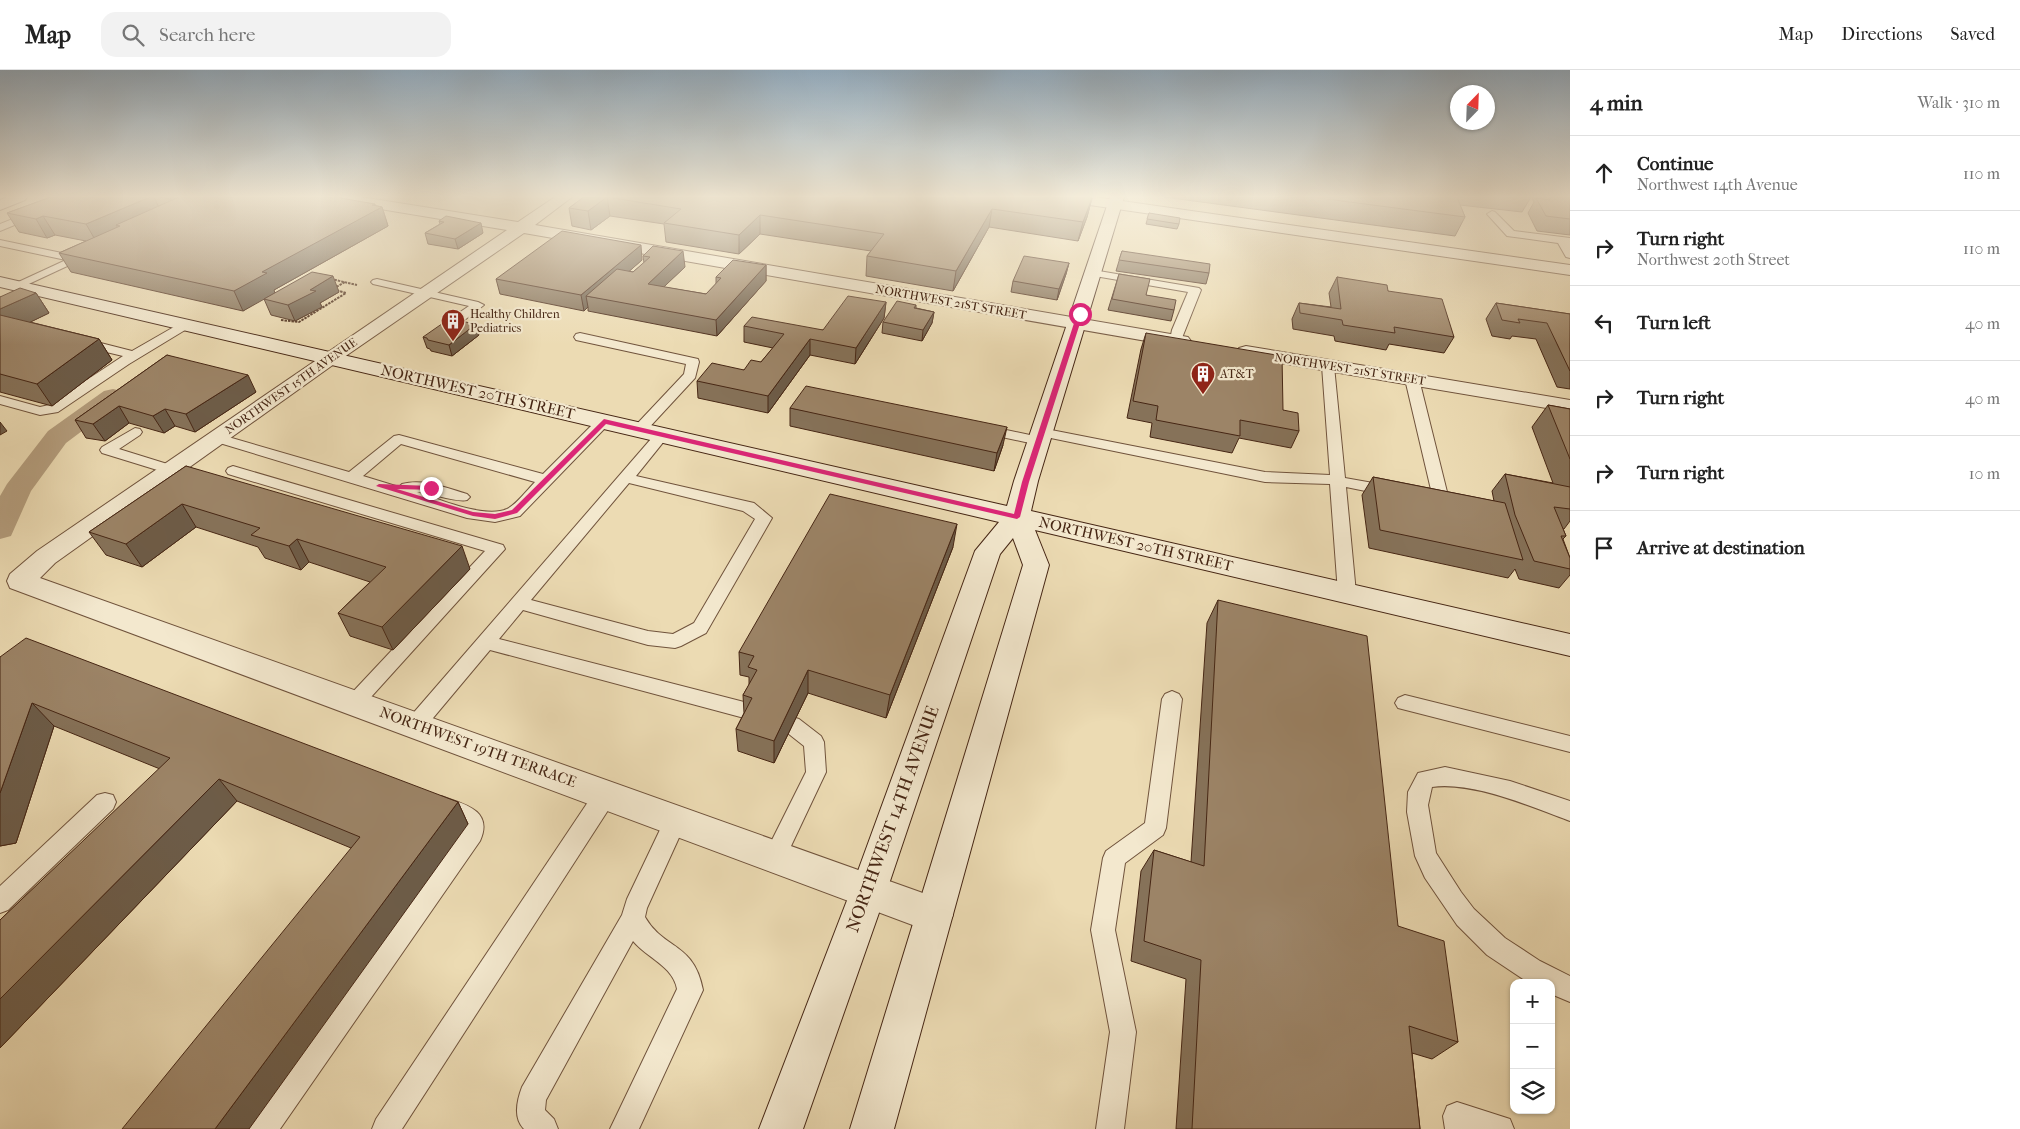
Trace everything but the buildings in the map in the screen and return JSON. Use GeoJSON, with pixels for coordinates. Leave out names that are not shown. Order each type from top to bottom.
{"type":"FeatureCollection","features":[{"type":"Feature","properties":{"kind":"street","name":"NORTHWEST 15TH AVENUE"},"geometry":{"type":"LineString","coordinates":[[20,581],[46,557],[493,246]]}},
{"type":"Feature","properties":{"kind":"street","name":"NORTHWEST 21ST STREET"},"geometry":{"type":"LineString","coordinates":[[634,246],[1195,344]]}},
{"type":"Feature","properties":{"kind":"street","name":"NORTHWEST 14TH AVENUE"},"geometry":{"type":"LineString","coordinates":[[781,1129],[869,890],[988,552],[1017,517],[1040,437],[1101,246]]}},
{"type":"Feature","properties":{"kind":"street"},"geometry":{"type":"LineString","coordinates":[[1415,246],[1570,270]]}},
{"type":"Feature","properties":{"kind":"street","name":"NORTHWEST 20TH STREET"},"geometry":{"type":"LineString","coordinates":[[0,282],[1570,644]]}},
{"type":"Feature","properties":{"kind":"street","name":"NORTHWEST 21ST STREET"},"geometry":{"type":"LineString","coordinates":[[1233,350],[1570,406]]}},
{"type":"Feature","properties":{"kind":"street"},"geometry":{"type":"LineString","coordinates":[[872,1129],[1036,566],[1017,517]]}},
{"type":"Feature","properties":{"kind":"street","name":"NORTHWEST 19TH TERRACE"},"geometry":{"type":"LineString","coordinates":[[20,581],[934,914]]}},
{"type":"Feature","properties":{"kind":"lane"},"geometry":{"type":"LineString","coordinates":[[16,246],[76,259]]}},
{"type":"Feature","properties":{"kind":"lane"},"geometry":{"type":"LineString","coordinates":[[18,286],[94,251]]}},
{"type":"Feature","properties":{"kind":"lane"},"geometry":{"type":"LineString","coordinates":[[1093,273],[1195,290],[1178,330],[1176,340]]}},
{"type":"Feature","properties":{"kind":"lane"},"geometry":{"type":"LineString","coordinates":[[377,282],[478,305],[454,322]]}},
{"type":"Feature","properties":{"kind":"lane"},"geometry":{"type":"LineString","coordinates":[[0,400],[40,411],[54,409],[186,324]]}},
{"type":"Feature","properties":{"kind":"lane"},"geometry":{"type":"LineString","coordinates":[[416,724],[626,478],[651,432],[690,374],[693,362],[580,337]]}},
{"type":"Feature","properties":{"kind":"lane"},"geometry":{"type":"LineString","coordinates":[[70,339],[134,356]]}},
{"type":"Feature","properties":{"kind":"lane"},"geometry":{"type":"LineString","coordinates":[[1328,366],[1347,593]]}},
{"type":"Feature","properties":{"kind":"lane"},"geometry":{"type":"LineString","coordinates":[[973,426],[1265,476],[1321,478],[1441,500],[1412,380]]}},
{"type":"Feature","properties":{"kind":"lane"},"geometry":{"type":"LineString","coordinates":[[218,438],[473,514],[495,517],[514,512],[604,421]]}},
{"type":"Feature","properties":{"kind":"lane"},"geometry":{"type":"LineString","coordinates":[[135,432],[107,450],[172,470]]}},
{"type":"Feature","properties":{"kind":"lane"},"geometry":{"type":"LineString","coordinates":[[351,478],[399,439],[546,480]]}},
{"type":"Feature","properties":{"kind":"lane"},"geometry":{"type":"LineString","coordinates":[[233,471],[497,549],[355,702]]}},
{"type":"Feature","properties":{"kind":"lane"},"geometry":{"type":"LineString","coordinates":[[519,603],[648,638],[674,641],[700,628],[764,518],[748,507],[626,478]]}},
{"type":"Feature","properties":{"kind":"lane"},"geometry":{"type":"LineString","coordinates":[[379,486],[431,488],[462,497]]}},
{"type":"Feature","properties":{"kind":"lane"},"geometry":{"type":"LineString","coordinates":[[487,504],[514,512]]}},
{"type":"Feature","properties":{"kind":"lane"},"geometry":{"type":"LineString","coordinates":[[486,642],[748,711]]}},
{"type":"Feature","properties":{"kind":"lane"},"geometry":{"type":"LineString","coordinates":[[1110,1129],[1123,1032],[1103,930],[1114,858],[1155,828],[1172,699]]}},
{"type":"Feature","properties":{"kind":"lane"},"geometry":{"type":"LineString","coordinates":[[1405,703],[1570,744]]}},
{"type":"Feature","properties":{"kind":"lane"},"geometry":{"type":"LineString","coordinates":[[775,856],[816,772],[814,742],[792,725]]}},
{"type":"Feature","properties":{"kind":"lane"},"geometry":{"type":"LineString","coordinates":[[1570,811],[1510,790],[1446,776],[1425,779],[1417,791],[1417,811],[1427,860],[1447,893],[1470,924],[1502,952],[1544,979],[1570,989]]}},
{"type":"Feature","properties":{"kind":"lane"},"geometry":{"type":"LineString","coordinates":[[386,1129],[606,794]]}},
{"type":"Feature","properties":{"kind":"lane"},"geometry":{"type":"LineString","coordinates":[[263,1129],[472,834],[472,820],[466,815],[421,798]]}},
{"type":"Feature","properties":{"kind":"lane"},"geometry":{"type":"LineString","coordinates":[[0,902],[105,802]]}},
{"type":"Feature","properties":{"kind":"lane"},"geometry":{"type":"LineString","coordinates":[[544,1129],[531,1116],[532,1097],[633,918],[635,907],[676,820]]}},
{"type":"Feature","properties":{"kind":"lane"},"geometry":{"type":"LineString","coordinates":[[624,1129],[690,990],[689,977],[682,966],[642,934],[633,918]]}},
{"type":"Feature","properties":{"kind":"lane"},"geometry":{"type":"LineString","coordinates":[[1459,1129],[1457,1116],[1500,1129]]}},
{"type":"Feature","properties":{"kind":"path"},"geometry":{"type":"LineString","coordinates":[[281,320],[299,322],[346,293],[333,289],[346,282],[329,279]]}},
{"type":"Feature","properties":{"kind":"waterway"},"geometry":{"type":"LineString","coordinates":[[0,529],[17,490],[57,437],[113,396]]}},
{"type":"Feature","properties":{"kind":"place","name":"Healthy Children Pediatrics"},"geometry":{"type":"Point","coordinates":[453,342]}},
{"type":"Feature","properties":{"kind":"place","name":"AT&T"},"geometry":{"type":"Point","coordinates":[1203,395]}},
{"type":"Feature","properties":{"kind":"route"},"geometry":{"type":"LineString","coordinates":[[431,488],[379,486],[473,514],[495,517],[514,512],[604,421],[1017,517],[1026,482],[1080,314]]}}]}
